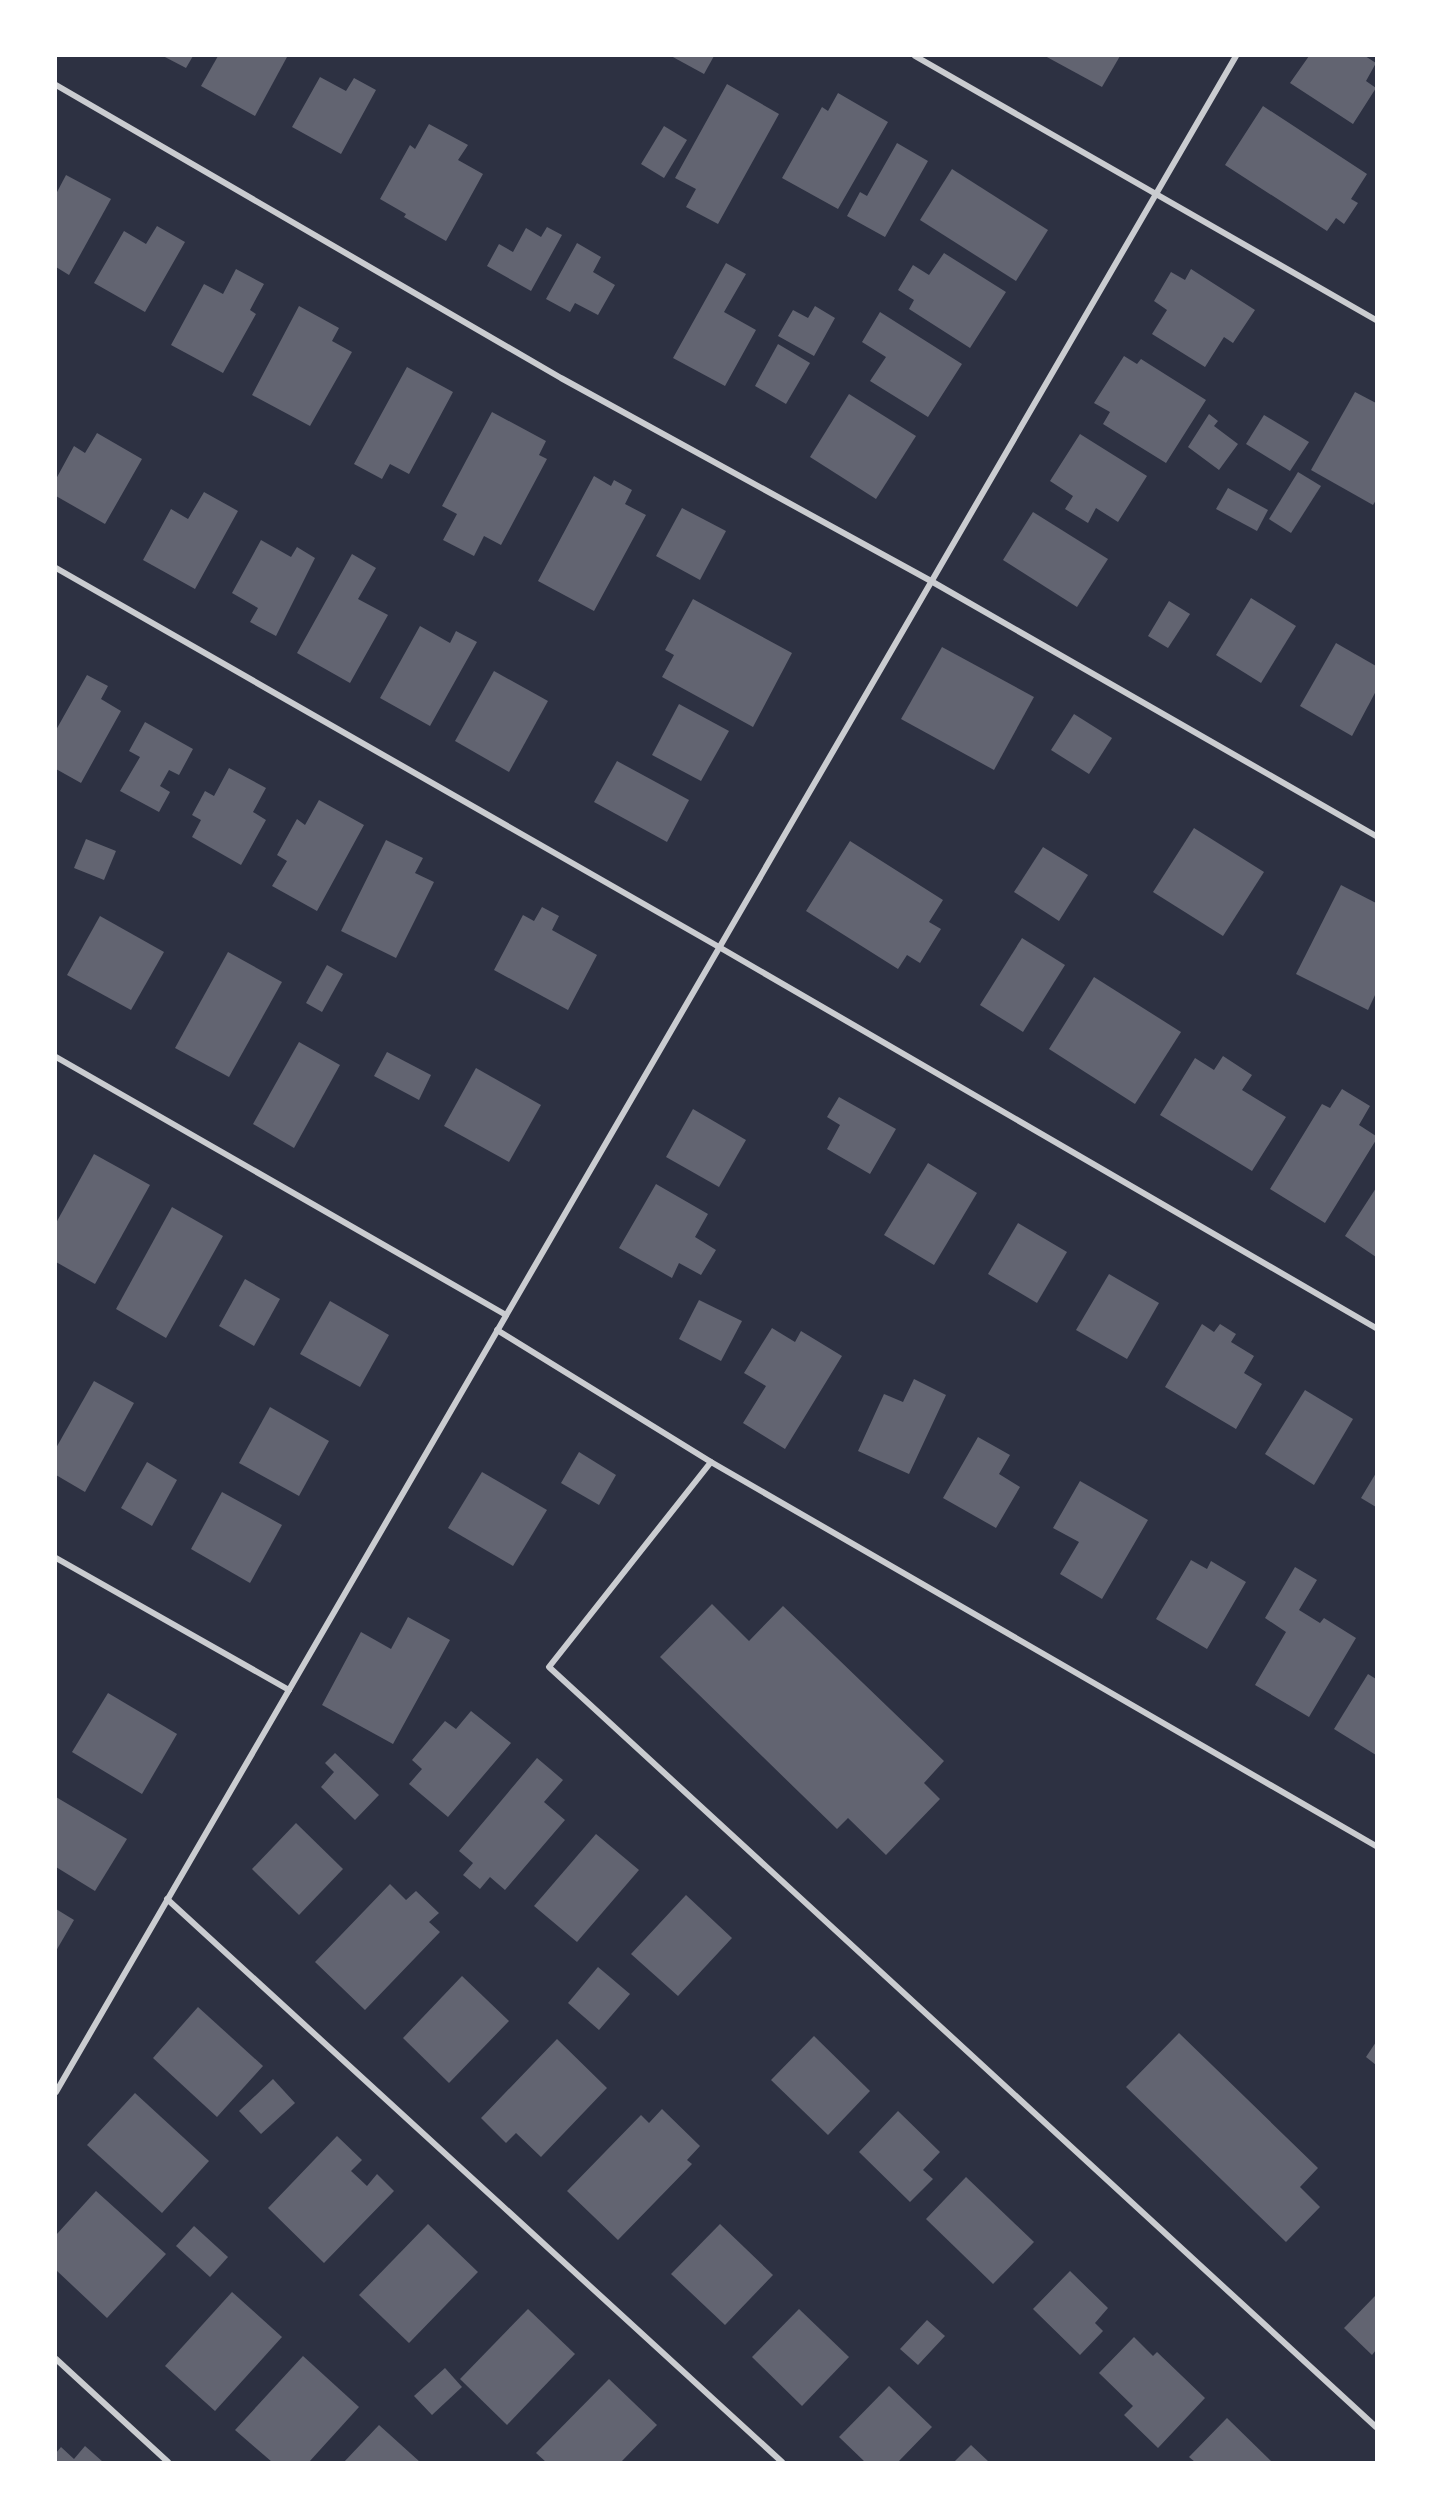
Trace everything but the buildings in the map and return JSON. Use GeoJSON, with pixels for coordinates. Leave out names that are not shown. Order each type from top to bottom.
{"type":"FeatureCollection","features":[{"type":"Feature","properties":{"kind":"street"},"geometry":{"type":"LineString","coordinates":[[915,56],[1377,320]]}},
{"type":"Feature","properties":{"kind":"street"},"geometry":{"type":"LineString","coordinates":[[56,2092],[1236,56]]}},
{"type":"Feature","properties":{"kind":"street"},"geometry":{"type":"LineString","coordinates":[[56,85],[561,378],[931,581],[1377,836]]}},
{"type":"Feature","properties":{"kind":"street"},"geometry":{"type":"LineString","coordinates":[[56,568],[719,947],[1377,1328]]}},
{"type":"Feature","properties":{"kind":"street"},"geometry":{"type":"LineString","coordinates":[[56,1057],[506,1315]]}},
{"type":"Feature","properties":{"kind":"street"},"geometry":{"type":"LineString","coordinates":[[496,1330],[711,1462],[1377,1845]]}},
{"type":"Feature","properties":{"kind":"street"},"geometry":{"type":"LineString","coordinates":[[711,1462],[549,1667],[1377,2427]]}},
{"type":"Feature","properties":{"kind":"street"},"geometry":{"type":"LineString","coordinates":[[56,1558],[288,1690]]}},
{"type":"Feature","properties":{"kind":"street"},"geometry":{"type":"LineString","coordinates":[[167,1899],[782,2463]]}},
{"type":"Feature","properties":{"kind":"street"},"geometry":{"type":"LineString","coordinates":[[56,2359],[168,2463]]}}]}
